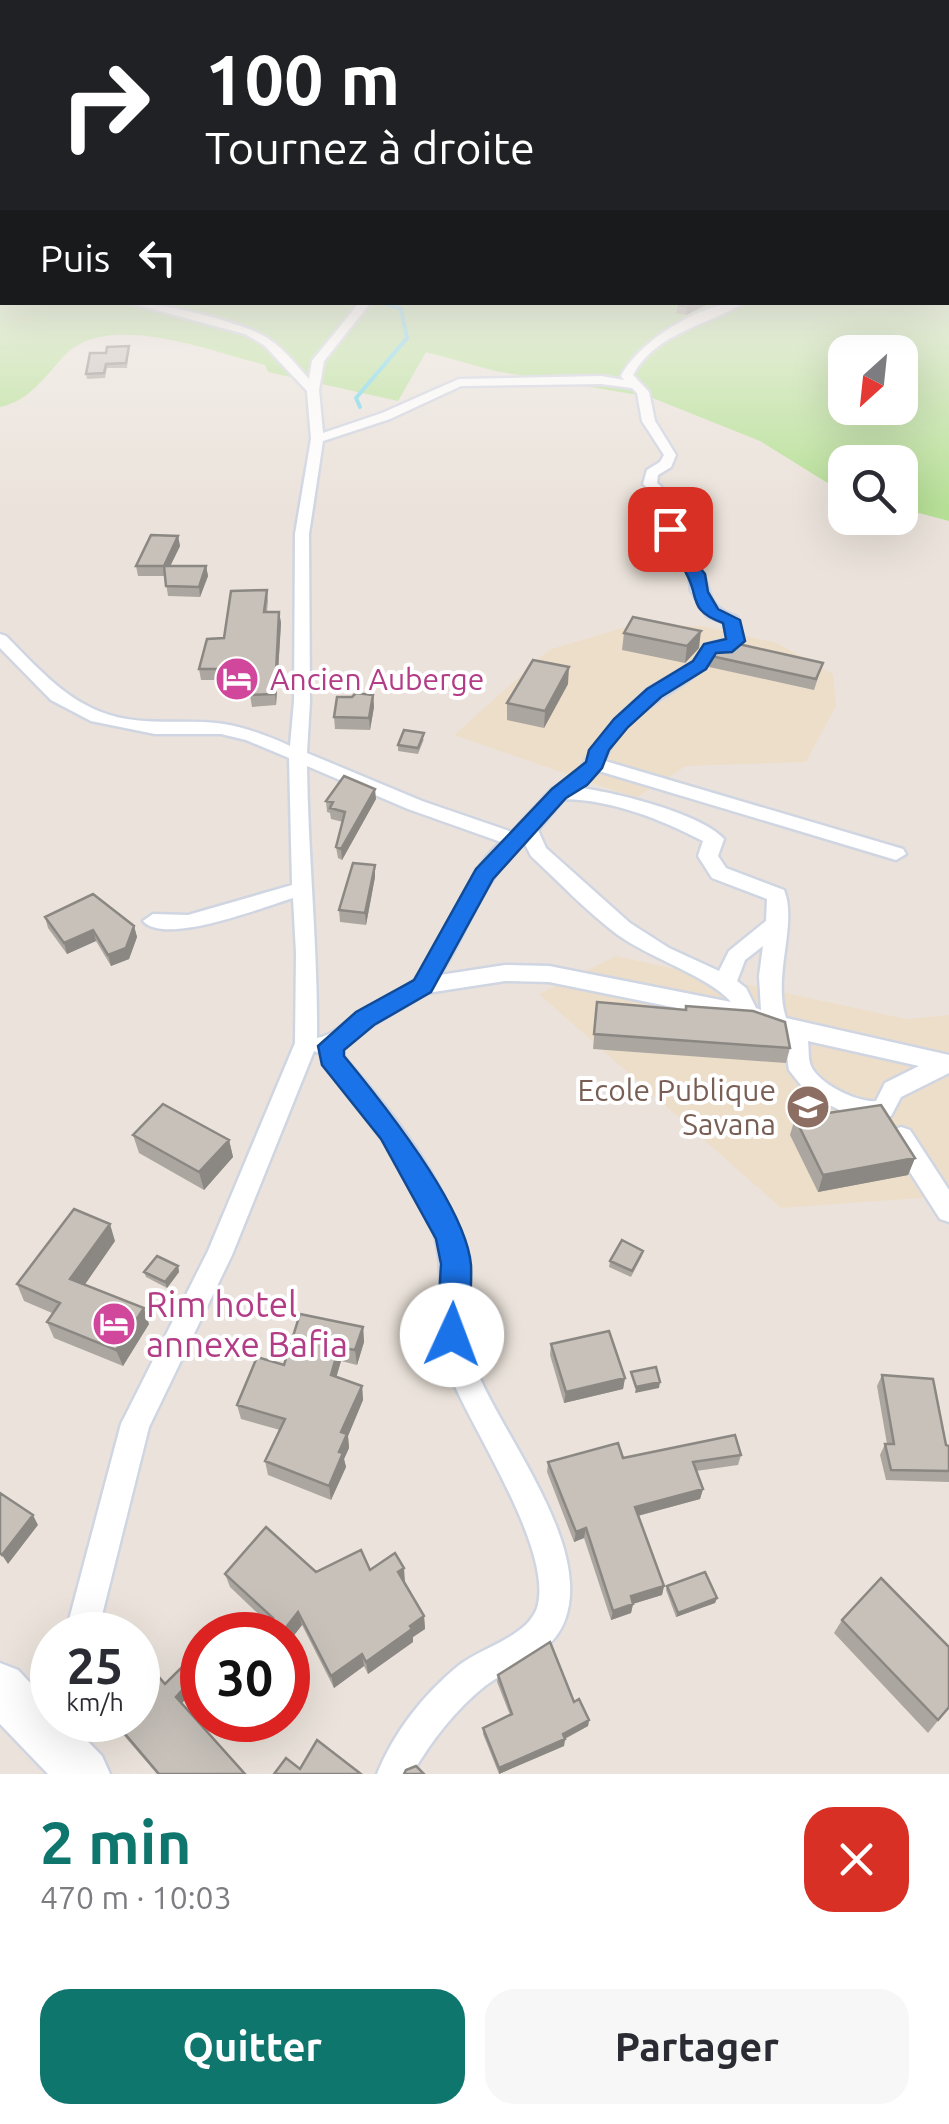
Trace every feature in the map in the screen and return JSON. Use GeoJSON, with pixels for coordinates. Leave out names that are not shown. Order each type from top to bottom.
{"type":"FeatureCollection","features":[{"type":"Feature","properties":{"kind":"main road"},"geometry":{"type":"LineString","coordinates":[[0,1688],[73,1749]]}},
{"type":"Feature","properties":{"kind":"street"},"geometry":{"type":"LineString","coordinates":[[262,340],[312,390]]}},
{"type":"Feature","properties":{"kind":"street"},"geometry":{"type":"LineString","coordinates":[[87,1612],[135,1424],[319,1044],[301,890],[298,755],[302,701],[302,534],[317,439],[312,390],[318,361],[335,340]]}},
{"type":"Feature","properties":{"kind":"street"},"geometry":{"type":"LineString","coordinates":[[422,986],[484,874],[559,793],[580,781],[621,723],[654,693],[700,665],[711,648],[725,648],[736,641],[731,620],[712,613],[699,592],[696,574],[685,561],[670,529],[663,495],[650,484],[652,473],[666,464],[670,455],[655,439],[643,414],[643,392],[627,376],[648,349],[666,340]]}},
{"type":"Feature","properties":{"kind":"street"},"geometry":{"type":"LineString","coordinates":[[317,439],[370,422],[459,383],[601,380],[635,385]]}},
{"type":"Feature","properties":{"kind":"street"},"geometry":{"type":"LineString","coordinates":[[0,639],[57,696],[97,717],[155,729],[222,728],[298,755],[442,816],[521,834],[623,928],[662,953],[725,984],[738,994],[748,1014]]}},
{"type":"Feature","properties":{"kind":"street"},"geometry":{"type":"LineString","coordinates":[[595,764],[896,854]]}},
{"type":"Feature","properties":{"kind":"street"},"geometry":{"type":"LineString","coordinates":[[559,793],[587,792],[714,838],[708,856],[719,874],[777,895],[778,922],[768,1004],[786,1026],[800,1070],[816,1087],[863,1112],[882,1109]]}},
{"type":"Feature","properties":{"kind":"street"},"geometry":{"type":"LineString","coordinates":[[153,922],[188,922],[301,890]]}},
{"type":"Feature","properties":{"kind":"street"},"geometry":{"type":"LineString","coordinates":[[725,984],[736,956],[778,922]]}},
{"type":"Feature","properties":{"kind":"street"},"geometry":{"type":"LineString","coordinates":[[319,1044],[422,986],[505,973],[549,974],[748,1014],[946,1064]]}},
{"type":"Feature","properties":{"kind":"street"},"geometry":{"type":"LineString","coordinates":[[319,1044],[390,1132],[450,1237],[456,1264],[452,1335],[459,1361],[535,1516],[556,1581],[550,1621],[538,1635],[493,1660],[447,1699],[426,1722],[394,1774]]}},
{"type":"Feature","properties":{"kind":"street"},"geometry":{"type":"LineString","coordinates":[[882,1109],[893,1090],[946,1064]]}},
{"type":"Feature","properties":{"kind":"street"},"geometry":{"type":"LineString","coordinates":[[882,1109],[949,1210]]}},
{"type":"Feature","properties":{"kind":"shaded area"},"geometry":{"type":"Polygon","coordinates":[[[628,626],[702,626],[777,643],[833,674],[836,706],[806,762],[686,766],[636,798],[454,735],[549,650],[628,626]]]}},
{"type":"Feature","properties":{"kind":"shaded area","name":"Ecole Publique Savana"},"geometry":{"type":"Polygon","coordinates":[[[616,956],[906,1019],[949,1015],[949,1196],[781,1208],[539,994],[616,956]]]}},
{"type":"Feature","properties":{"kind":"green space"},"geometry":{"type":"Polygon","coordinates":[[[0,340],[93,340],[65,355],[20,399],[0,407],[0,340]]]}},
{"type":"Feature","properties":{"kind":"green space"},"geometry":{"type":"Polygon","coordinates":[[[170,340],[828,340],[828,425],[918,425],[918,340],[949,340],[949,521],[918,513],[918,445],[828,445],[828,483],[760,441],[650,397],[495,371],[426,352],[398,401],[268,372],[265,365],[170,340]]]}},
{"type":"Feature","properties":{"kind":"building"},"geometry":{"type":"Polygon","coordinates":[[[129,346],[126,363],[106,364],[104,373],[86,374],[90,353],[129,346]]]}},
{"type":"Feature","properties":{"kind":"building"},"geometry":{"type":"Polygon","coordinates":[[[151,535],[178,536],[164,566],[136,566],[151,535]]]}},
{"type":"Feature","properties":{"kind":"building"},"geometry":{"type":"Polygon","coordinates":[[[164,566],[206,566],[199,587],[166,586],[164,566]]]}},
{"type":"Feature","properties":{"kind":"building"},"geometry":{"type":"Polygon","coordinates":[[[267,590],[264,612],[279,612],[275,694],[250,695],[252,669],[199,669],[207,639],[224,638],[231,591],[267,590]]]}},
{"type":"Feature","properties":{"kind":"building"},"geometry":{"type":"Polygon","coordinates":[[[633,617],[701,631],[687,646],[624,633],[633,617]]]}},
{"type":"Feature","properties":{"kind":"building"},"geometry":{"type":"Polygon","coordinates":[[[734,643],[823,663],[816,679],[711,656],[720,645],[734,643]]]}},
{"type":"Feature","properties":{"kind":"building"},"geometry":{"type":"Polygon","coordinates":[[[533,660],[569,667],[545,711],[507,703],[533,660]]]}},
{"type":"Feature","properties":{"kind":"building"},"geometry":{"type":"Polygon","coordinates":[[[356,693],[373,695],[369,718],[334,717],[337,697],[352,697],[356,693]]]}},
{"type":"Feature","properties":{"kind":"building"},"geometry":{"type":"Polygon","coordinates":[[[404,730],[424,733],[418,748],[398,745],[404,730]]]}},
{"type":"Feature","properties":{"kind":"building"},"geometry":{"type":"Polygon","coordinates":[[[344,776],[375,789],[341,849],[336,847],[345,812],[330,808],[333,802],[326,801],[344,776]]]}},
{"type":"Feature","properties":{"kind":"building"},"geometry":{"type":"Polygon","coordinates":[[[353,863],[375,865],[365,913],[339,910],[353,863]]]}},
{"type":"Feature","properties":{"kind":"building"},"geometry":{"type":"Polygon","coordinates":[[[93,894],[134,926],[126,948],[108,955],[93,930],[64,943],[45,917],[93,894]]]}},
{"type":"Feature","properties":{"kind":"building"},"geometry":{"type":"Polygon","coordinates":[[[597,1002],[753,1011],[785,1022],[790,1048],[594,1034],[597,1002]]]}},
{"type":"Feature","properties":{"kind":"building"},"geometry":{"type":"Polygon","coordinates":[[[163,1104],[229,1140],[199,1172],[133,1135],[163,1104]]]}},
{"type":"Feature","properties":{"kind":"building"},"geometry":{"type":"Polygon","coordinates":[[[881,1105],[915,1158],[823,1175],[795,1118],[881,1105]]]}},
{"type":"Feature","properties":{"kind":"building"},"geometry":{"type":"Polygon","coordinates":[[[74,1209],[110,1224],[70,1279],[144,1308],[116,1350],[47,1322],[60,1303],[17,1284],[74,1209]]]}},
{"type":"Feature","properties":{"kind":"building"},"geometry":{"type":"Polygon","coordinates":[[[622,1240],[643,1251],[632,1271],[610,1261],[622,1240]]]}},
{"type":"Feature","properties":{"kind":"building"},"geometry":{"type":"Polygon","coordinates":[[[157,1256],[178,1266],[165,1282],[144,1272],[157,1256]]]}},
{"type":"Feature","properties":{"kind":"building"},"geometry":{"type":"Polygon","coordinates":[[[300,1314],[363,1327],[355,1350],[339,1347],[331,1375],[362,1386],[341,1432],[347,1434],[339,1452],[343,1453],[329,1486],[265,1461],[285,1419],[237,1405],[257,1357],[284,1365],[300,1314]]]}},
{"type":"Feature","properties":{"kind":"building"},"geometry":{"type":"Polygon","coordinates":[[[609,1331],[625,1378],[566,1392],[551,1344],[609,1331]]]}},
{"type":"Feature","properties":{"kind":"building"},"geometry":{"type":"Polygon","coordinates":[[[656,1367],[660,1382],[636,1387],[631,1372],[656,1367]]]}},
{"type":"Feature","properties":{"kind":"building"},"geometry":{"type":"Polygon","coordinates":[[[882,1375],[933,1379],[949,1446],[949,1471],[891,1470],[885,1444],[894,1444],[882,1375]]]}},
{"type":"Feature","properties":{"kind":"building"},"geometry":{"type":"Polygon","coordinates":[[[735,1435],[741,1455],[693,1462],[703,1489],[635,1507],[664,1586],[631,1596],[633,1604],[613,1611],[586,1528],[576,1532],[548,1462],[618,1443],[623,1458],[735,1435]]]}},
{"type":"Feature","properties":{"kind":"building"},"geometry":{"type":"Polygon","coordinates":[[[0,1493],[33,1515],[2,1555],[0,1553],[0,1493]]]}},
{"type":"Feature","properties":{"kind":"building"},"geometry":{"type":"Polygon","coordinates":[[[266,1527],[316,1572],[361,1550],[370,1570],[395,1553],[404,1568],[398,1572],[424,1616],[366,1662],[362,1654],[331,1676],[310,1635],[310,1612],[266,1612],[225,1574],[266,1527]]]}},
{"type":"Feature","properties":{"kind":"building"},"geometry":{"type":"Polygon","coordinates":[[[705,1572],[717,1598],[678,1613],[667,1586],[705,1572]]]}},
{"type":"Feature","properties":{"kind":"building"},"geometry":{"type":"Polygon","coordinates":[[[881,1578],[949,1647],[949,1707],[938,1720],[842,1620],[881,1578]]]}},
{"type":"Feature","properties":{"kind":"building"},"geometry":{"type":"Polygon","coordinates":[[[550,1642],[574,1702],[579,1699],[589,1720],[563,1734],[565,1739],[499,1768],[483,1728],[512,1714],[498,1675],[550,1642]]]}},
{"type":"Feature","properties":{"kind":"building"},"geometry":{"type":"Polygon","coordinates":[[[180,1669],[180,1693],[176,1697],[180,1701],[180,1742],[216,1742],[245,1774],[159,1774],[132,1742],[160,1742],[160,1678],[165,1684],[180,1669]]]}},
{"type":"Feature","properties":{"kind":"building"},"geometry":{"type":"Polygon","coordinates":[[[317,1740],[361,1774],[274,1774],[286,1758],[300,1769],[317,1740]]]}},
{"type":"Feature","properties":{"kind":"building"},"geometry":{"type":"Polygon","coordinates":[[[416,1766],[424,1774],[404,1774],[406,1770],[416,1766]]]}},
{"type":"Feature","properties":{"kind":"waterway"},"geometry":{"type":"LineString","coordinates":[[360,407],[356,398],[405,340]]}},
{"type":"Feature","properties":{"kind":"place","name":"Ancien Auberge"},"geometry":{"type":"Point","coordinates":[237,679]}},
{"type":"Feature","properties":{"kind":"place","name":"Ecole Publique Savana"},"geometry":{"type":"Point","coordinates":[808,1107]}},
{"type":"Feature","properties":{"kind":"place","name":"Rim hotel annexe Bafia"},"geometry":{"type":"Point","coordinates":[114,1324]}},
{"type":"Feature","properties":{"kind":"route"},"geometry":{"type":"LineString","coordinates":[[452,1335],[456,1264],[450,1237],[390,1132],[331,1058],[331,1046],[351,1028],[422,986],[484,874],[559,793],[580,781],[621,723],[654,693],[700,665],[706,651],[725,648],[736,641],[731,620],[712,613],[699,592],[696,574],[685,561],[670,529]]}}]}
